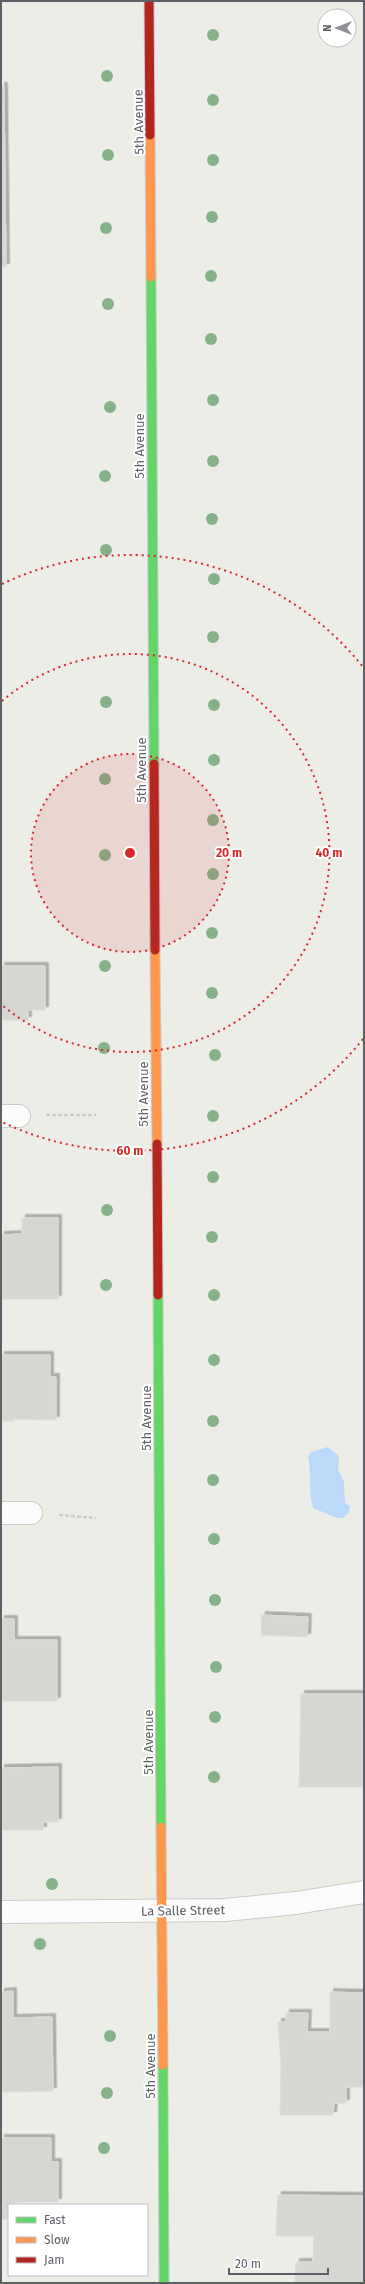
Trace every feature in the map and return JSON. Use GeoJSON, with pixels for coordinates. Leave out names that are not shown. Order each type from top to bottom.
{"type":"FeatureCollection","features":[{"type":"Feature","properties":{"kind":"main road","name":"5th Avenue"},"geometry":{"type":"LineString","coordinates":[[149,1],[164,2283]]}},
{"type":"Feature","properties":{"kind":"street"},"geometry":{"type":"LineString","coordinates":[[1,1513],[31,1513]]}},
{"type":"Feature","properties":{"kind":"street","name":"La Salle Street"},"geometry":{"type":"LineString","coordinates":[[1,1912],[233,1910],[296,1904],[364,1892]]}},
{"type":"Feature","properties":{"kind":"path"},"geometry":{"type":"LineString","coordinates":[[10,1116],[96,1115]]}},
{"type":"Feature","properties":{"kind":"path"},"geometry":{"type":"LineString","coordinates":[[31,1513],[96,1518]]}},
{"type":"Feature","properties":{"kind":"water"},"geometry":{"type":"Polygon","coordinates":[[[328,1447],[339,1456],[338,1469],[344,1482],[345,1503],[350,1506],[349,1513],[343,1518],[337,1518],[313,1508],[308,1457],[311,1452],[328,1447]]]}},
{"type":"Feature","properties":{"kind":"building"},"geometry":{"type":"Polygon","coordinates":[[[1,86],[4,86],[6,267],[1,267],[1,86]]]}},
{"type":"Feature","properties":{"kind":"building"},"geometry":{"type":"Polygon","coordinates":[[[1,966],[45,966],[45,1010],[28,1010],[28,1020],[1,1020],[1,966]]]}},
{"type":"Feature","properties":{"kind":"building"},"geometry":{"type":"Polygon","coordinates":[[[22,1218],[58,1218],[58,1299],[1,1299],[1,1235],[22,1234],[22,1218]]]}},
{"type":"Feature","properties":{"kind":"building"},"geometry":{"type":"Polygon","coordinates":[[[1,1355],[50,1355],[50,1377],[56,1377],[56,1420],[13,1419],[13,1421],[1,1421],[1,1355]]]}},
{"type":"Feature","properties":{"kind":"building"},"geometry":{"type":"Polygon","coordinates":[[[262,1615],[308,1617],[307,1637],[261,1635],[262,1615]]]}},
{"type":"Feature","properties":{"kind":"building"},"geometry":{"type":"Polygon","coordinates":[[[1,1619],[14,1619],[14,1640],[57,1640],[57,1701],[1,1701],[1,1619]]]}},
{"type":"Feature","properties":{"kind":"building"},"geometry":{"type":"Polygon","coordinates":[[[301,1694],[364,1694],[362,1787],[299,1787],[301,1694]]]}},
{"type":"Feature","properties":{"kind":"building"},"geometry":{"type":"Polygon","coordinates":[[[58,1767],[58,1822],[43,1822],[43,1830],[1,1830],[1,1768],[58,1767]]]}},
{"type":"Feature","properties":{"kind":"building"},"geometry":{"type":"Polygon","coordinates":[[[13,1991],[13,2018],[52,2017],[53,2091],[1,2092],[1,1992],[13,1991]]]}},
{"type":"Feature","properties":{"kind":"building"},"geometry":{"type":"Polygon","coordinates":[[[330,1992],[364,1993],[364,2087],[346,2087],[346,2103],[334,2103],[333,2115],[280,2115],[281,2063],[278,2022],[286,2022],[286,2013],[308,2013],[307,2032],[330,2032],[330,1992]]]}},
{"type":"Feature","properties":{"kind":"building"},"geometry":{"type":"Polygon","coordinates":[[[1,2138],[51,2138],[51,2162],[58,2162],[58,2202],[15,2202],[15,2204],[8,2204],[8,2219],[1,2219],[1,2138]]]}},
{"type":"Feature","properties":{"kind":"building"},"geometry":{"type":"Polygon","coordinates":[[[278,2195],[364,2196],[364,2283],[295,2283],[296,2262],[313,2262],[314,2236],[276,2236],[278,2195]]]}},
{"type":"Feature","properties":{"kind":"traffic: fast"},"geometry":{"type":"LineString","coordinates":[[151,277],[154,764]]}},
{"type":"Feature","properties":{"kind":"traffic: fast"},"geometry":{"type":"LineString","coordinates":[[158,1295],[161,1827]]}},
{"type":"Feature","properties":{"kind":"traffic: fast"},"geometry":{"type":"LineString","coordinates":[[163,2065],[164,2283]]}},
{"type":"Feature","properties":{"kind":"traffic: slow"},"geometry":{"type":"LineString","coordinates":[[150,135],[151,277]]}},
{"type":"Feature","properties":{"kind":"traffic: slow"},"geometry":{"type":"LineString","coordinates":[[155,950],[157,1144]]}},
{"type":"Feature","properties":{"kind":"traffic: slow"},"geometry":{"type":"LineString","coordinates":[[161,1827],[163,2065]]}},
{"type":"Feature","properties":{"kind":"traffic: jam"},"geometry":{"type":"LineString","coordinates":[[149,1],[150,135]]}},
{"type":"Feature","properties":{"kind":"traffic: jam"},"geometry":{"type":"LineString","coordinates":[[154,764],[155,950]]}},
{"type":"Feature","properties":{"kind":"traffic: jam"},"geometry":{"type":"LineString","coordinates":[[157,1144],[158,1295]]}}]}
